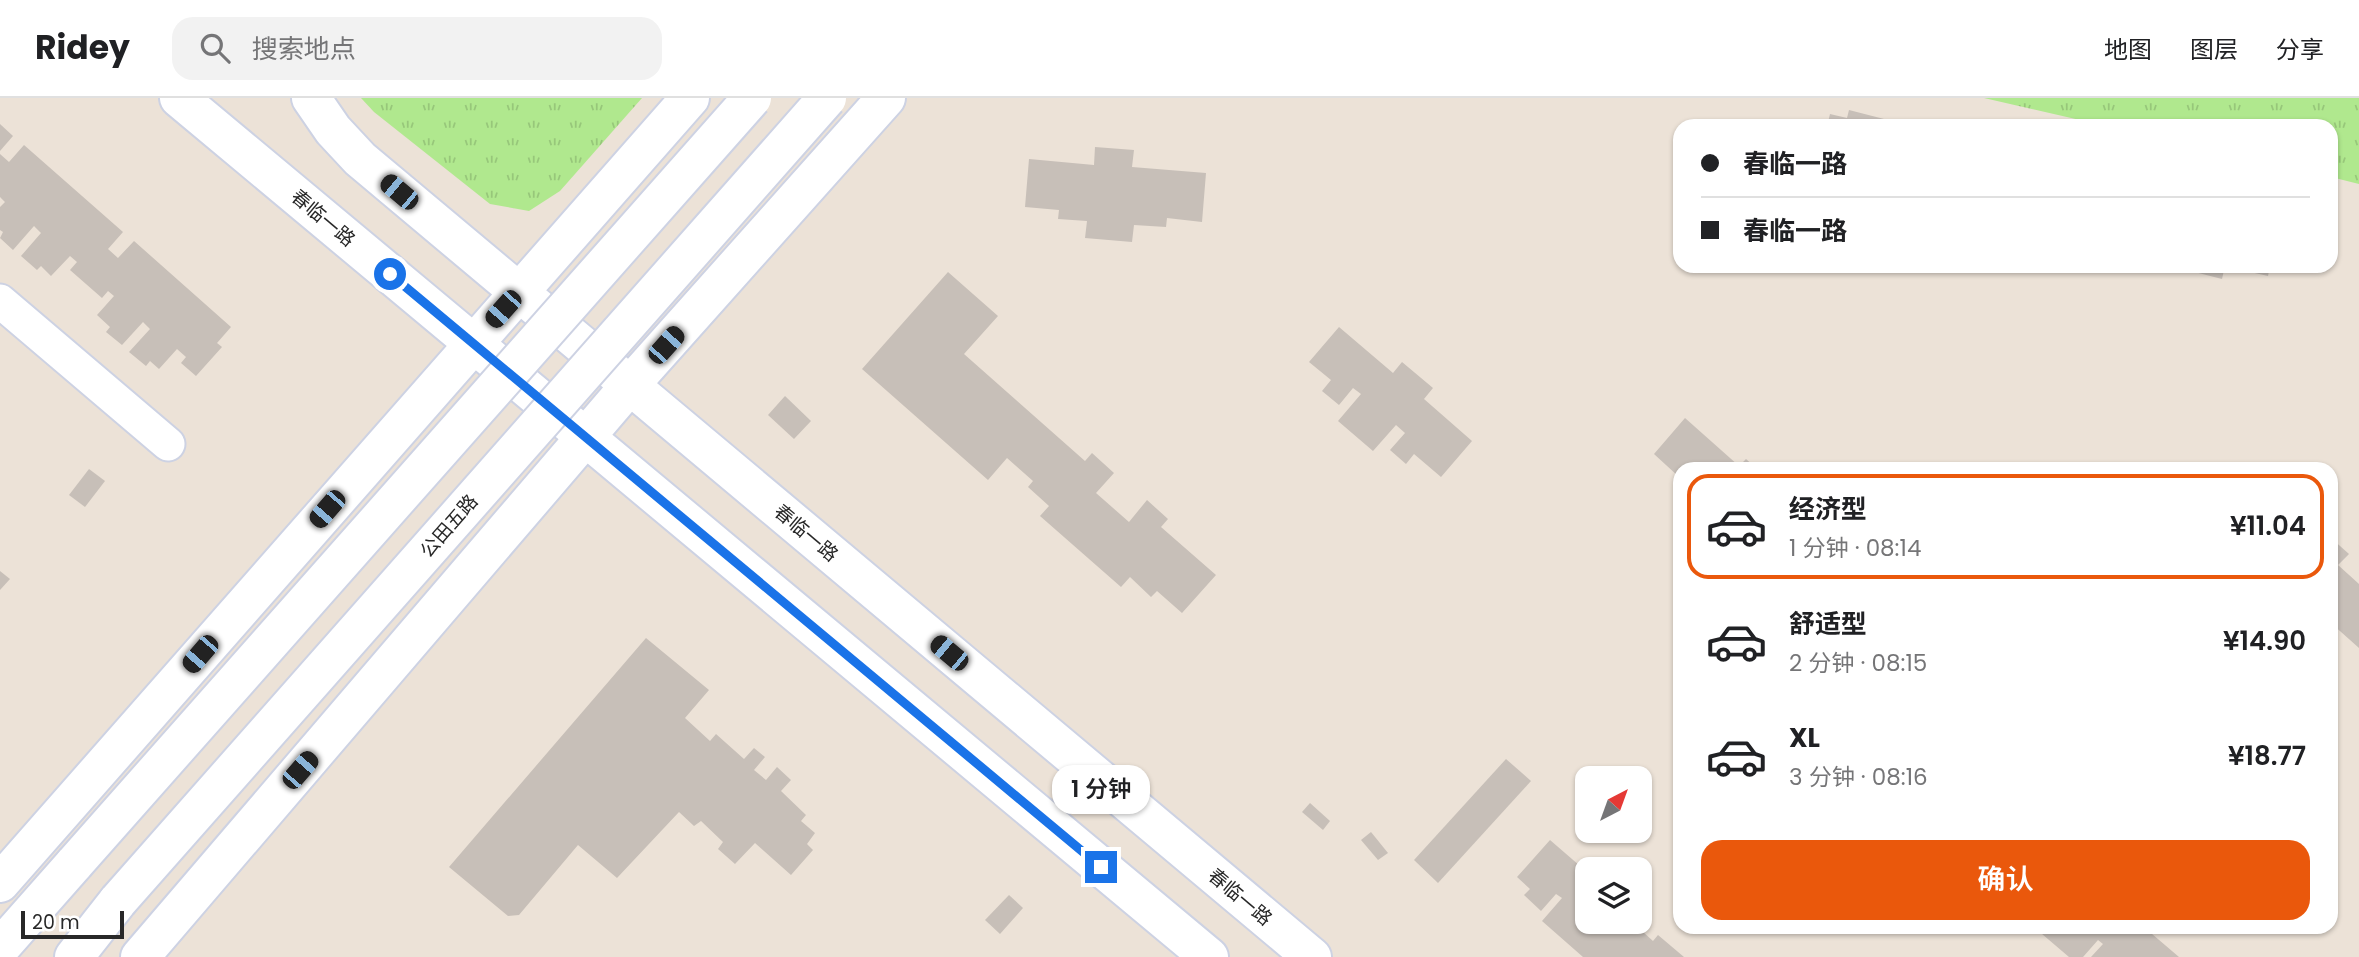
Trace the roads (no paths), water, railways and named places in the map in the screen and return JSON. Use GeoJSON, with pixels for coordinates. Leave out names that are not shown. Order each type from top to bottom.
{"type":"FeatureCollection","features":[{"type":"Feature","properties":{"kind":"main road","name":"春临一路"},"geometry":{"type":"LineString","coordinates":[[178,98],[1209,957]]}},
{"type":"Feature","properties":{"kind":"main road","name":"春临一路"},"geometry":{"type":"LineString","coordinates":[[311,98],[333,131],[360,159],[1312,957]]}},
{"type":"Feature","properties":{"kind":"main road"},"geometry":{"type":"LineString","coordinates":[[0,883],[690,98]]}},
{"type":"Feature","properties":{"kind":"main road"},"geometry":{"type":"LineString","coordinates":[[0,948],[752,98]]}},
{"type":"Feature","properties":{"kind":"main road","name":"公田五路"},"geometry":{"type":"LineString","coordinates":[[74,957],[118,901],[827,98]]}},
{"type":"Feature","properties":{"kind":"main road"},"geometry":{"type":"LineString","coordinates":[[141,957],[629,385],[886,98]]}},
{"type":"Feature","properties":{"kind":"street"},"geometry":{"type":"LineString","coordinates":[[0,301],[168,444]]}}]}
